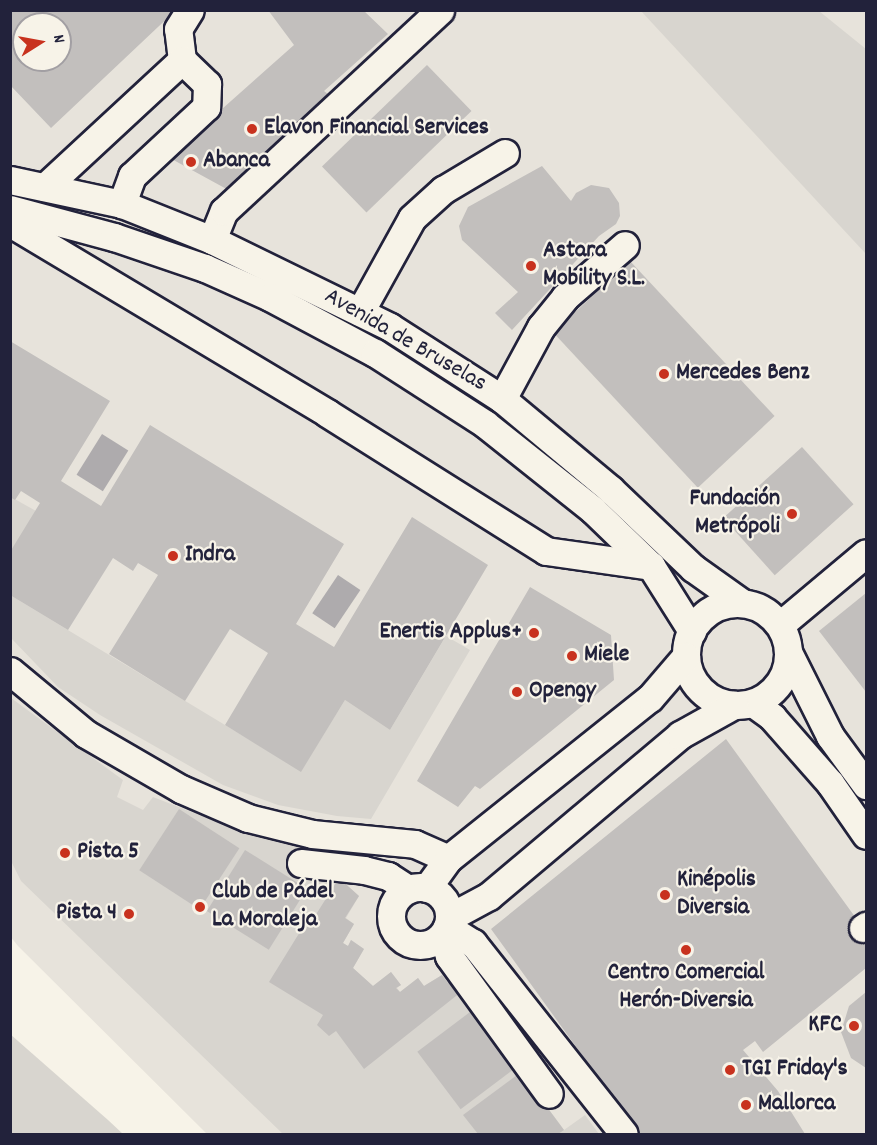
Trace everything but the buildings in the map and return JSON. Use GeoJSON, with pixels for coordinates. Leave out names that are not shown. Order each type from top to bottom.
{"type":"FeatureCollection","features":[{"type":"Feature","properties":{"kind":"street"},"geometry":{"type":"LineString","coordinates":[[122,204],[132,176],[206,107],[207,84],[182,60],[178,29],[190,10]]}},
{"type":"Feature","properties":{"kind":"street"},"geometry":{"type":"LineString","coordinates":[[212,240],[224,211],[440,10]]}},
{"type":"Feature","properties":{"kind":"street"},"geometry":{"type":"LineString","coordinates":[[45,187],[182,60]]}},
{"type":"Feature","properties":{"kind":"street"},"geometry":{"type":"LineString","coordinates":[[360,312],[412,218],[443,190],[505,153]]}},
{"type":"Feature","properties":{"kind":"street","name":"Avenida de Bruselas"},"geometry":{"type":"LineString","coordinates":[[10,180],[122,204],[212,240],[360,312],[502,399],[610,489],[693,568],[742,603]]}},
{"type":"Feature","properties":{"kind":"street","name":"Avenida de Bruselas"},"geometry":{"type":"LineString","coordinates":[[10,209],[114,237],[205,268],[356,342],[485,424],[593,510],[651,566],[689,644]]}},
{"type":"Feature","properties":{"kind":"street"},"geometry":{"type":"LineString","coordinates":[[10,224],[327,413],[546,551],[651,566]]}},
{"type":"Feature","properties":{"kind":"street"},"geometry":{"type":"LineString","coordinates":[[502,399],[541,327],[565,297],[625,245]]}},
{"type":"Feature","properties":{"kind":"street"},"geometry":{"type":"LineString","coordinates":[[780,625],[867,553]]}},
{"type":"Feature","properties":{"kind":"street"},"geometry":{"type":"LineString","coordinates":[[788,652],[779,683],[743,704],[680,735],[489,896],[426,945],[417,946],[408,943],[394,930],[391,911],[400,894],[418,889],[448,859],[650,698],[689,644],[704,615],[722,605],[742,603],[757,606],[780,625],[788,652],[830,736],[867,785]]}},
{"type":"Feature","properties":{"kind":"street"},"geometry":{"type":"LineString","coordinates":[[689,644],[690,674],[701,690],[717,700],[743,704],[772,717],[816,767],[867,835]]}},
{"type":"Feature","properties":{"kind":"street"},"geometry":{"type":"LineString","coordinates":[[10,671],[86,734],[181,789],[248,818],[312,834],[414,844],[448,859]]}},
{"type":"Feature","properties":{"kind":"street"},"geometry":{"type":"LineString","coordinates":[[301,863],[364,870],[388,876],[443,898],[449,956],[549,1094]]}},
{"type":"Feature","properties":{"kind":"street"},"geometry":{"type":"LineString","coordinates":[[447,927],[473,943],[624,1134]]}},
{"type":"Feature","properties":{"kind":"shaded area"},"geometry":{"type":"Polygon","coordinates":[[[10,11],[866,11],[866,1134],[207,1134],[10,936],[10,11]]]}},
{"type":"Feature","properties":{"kind":"shaded area"},"geometry":{"type":"Polygon","coordinates":[[[641,11],[819,11],[866,49],[866,254],[641,11]]]}},
{"type":"Feature","properties":{"kind":"shaded area"},"geometry":{"type":"Polygon","coordinates":[[[102,434],[128,450],[103,491],[77,475],[102,434]]]}},
{"type":"Feature","properties":{"kind":"shaded area"},"geometry":{"type":"Polygon","coordinates":[[[11,497],[36,511],[11,552],[11,497]]]}},
{"type":"Feature","properties":{"kind":"shaded area"},"geometry":{"type":"Polygon","coordinates":[[[338,575],[360,590],[335,628],[312,613],[338,575]]]}},
{"type":"Feature","properties":{"kind":"shaded area"},"geometry":{"type":"Polygon","coordinates":[[[10,595],[301,771],[345,700],[390,730],[446,636],[470,650],[371,819],[337,816],[278,805],[223,785],[100,715],[58,687],[11,638],[10,595]]]}},
{"type":"Feature","properties":{"kind":"shaded area","name":"Club de Pádel La Moraleja"},"geometry":{"type":"Polygon","coordinates":[[[11,698],[123,780],[117,797],[143,810],[153,797],[248,834],[301,846],[298,875],[339,878],[359,896],[346,918],[354,924],[343,943],[348,946],[351,940],[364,949],[353,968],[373,986],[391,972],[401,985],[397,988],[400,992],[418,978],[424,986],[442,975],[448,983],[453,980],[564,1130],[585,1115],[599,1134],[283,1134],[21,881],[11,861],[11,698]]]}},
{"type":"Feature","properties":{"kind":"shaded area"},"geometry":{"type":"Polygon","coordinates":[[[10,1034],[108,1120],[123,1134],[11,1134],[10,1034]]]}},
{"type":"Feature","properties":{"kind":"place","name":"Elavon Financial Services"},"geometry":{"type":"Point","coordinates":[252,129]}},
{"type":"Feature","properties":{"kind":"place","name":"Abanca"},"geometry":{"type":"Point","coordinates":[191,162]}},
{"type":"Feature","properties":{"kind":"place","name":"Astara Mobility S.L."},"geometry":{"type":"Point","coordinates":[531,266]}},
{"type":"Feature","properties":{"kind":"place","name":"Mercedes Benz"},"geometry":{"type":"Point","coordinates":[664,374]}},
{"type":"Feature","properties":{"kind":"place","name":"Fundación Metrópoli"},"geometry":{"type":"Point","coordinates":[792,514]}},
{"type":"Feature","properties":{"kind":"place","name":"Indra"},"geometry":{"type":"Point","coordinates":[173,556]}},
{"type":"Feature","properties":{"kind":"place","name":"Enertis Applus+"},"geometry":{"type":"Point","coordinates":[534,633]}},
{"type":"Feature","properties":{"kind":"place","name":"Miele"},"geometry":{"type":"Point","coordinates":[572,656]}},
{"type":"Feature","properties":{"kind":"place","name":"Opengy"},"geometry":{"type":"Point","coordinates":[517,692]}},
{"type":"Feature","properties":{"kind":"place","name":"Pista 5"},"geometry":{"type":"Point","coordinates":[65,853]}},
{"type":"Feature","properties":{"kind":"place","name":"Kinépolis Diversia"},"geometry":{"type":"Point","coordinates":[665,895]}},
{"type":"Feature","properties":{"kind":"place","name":"Club de Pádel La Moraleja"},"geometry":{"type":"Point","coordinates":[200,907]}},
{"type":"Feature","properties":{"kind":"place","name":"Pista 4"},"geometry":{"type":"Point","coordinates":[129,914]}},
{"type":"Feature","properties":{"kind":"place","name":"Centro Comercial Herón-Diversia"},"geometry":{"type":"Point","coordinates":[686,950]}},
{"type":"Feature","properties":{"kind":"place","name":"KFC"},"geometry":{"type":"Point","coordinates":[854,1026]}},
{"type":"Feature","properties":{"kind":"place","name":"TGI Friday's"},"geometry":{"type":"Point","coordinates":[730,1070]}},
{"type":"Feature","properties":{"kind":"place","name":"Mallorca"},"geometry":{"type":"Point","coordinates":[746,1105]}}]}
